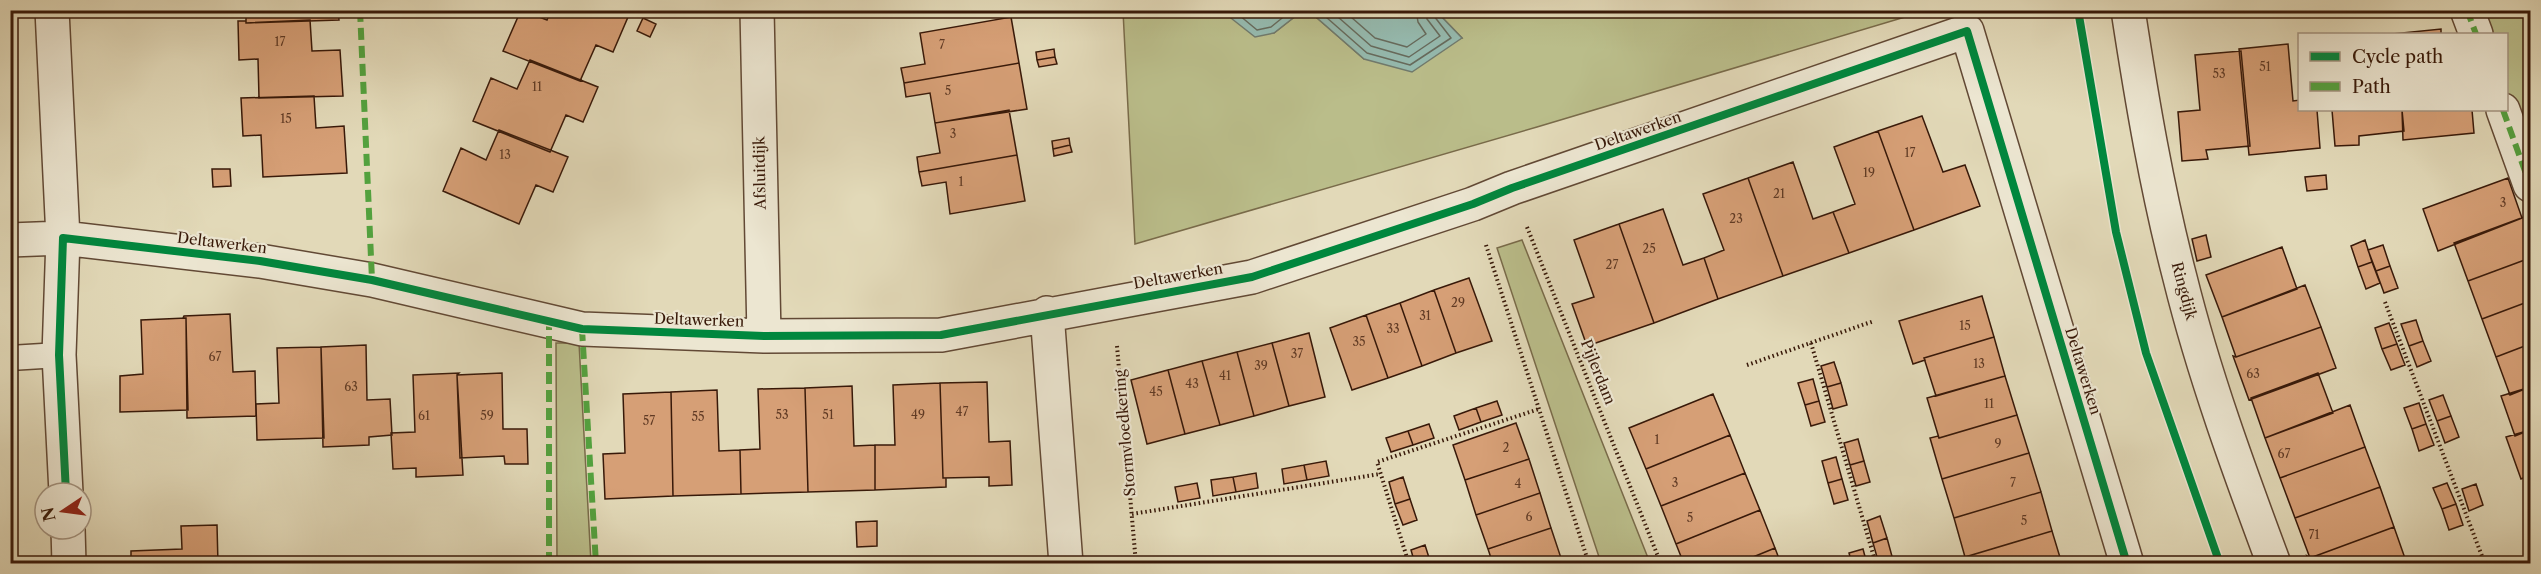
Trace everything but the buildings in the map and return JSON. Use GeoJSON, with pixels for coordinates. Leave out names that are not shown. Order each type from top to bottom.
{"type":"FeatureCollection","features":[{"type":"Feature","properties":{"kind":"street"},"geometry":{"type":"LineString","coordinates":[[52,10],[63,238],[59,356],[65,481]]}},
{"type":"Feature","properties":{"kind":"street","name":"Afsluitdijk"},"geometry":{"type":"LineString","coordinates":[[757,10],[764,336]]}},
{"type":"Feature","properties":{"kind":"street","name":"Ringdijk"},"geometry":{"type":"LineString","coordinates":[[2128,10],[2148,142],[2180,279],[2241,476],[2274,564]]}},
{"type":"Feature","properties":{"kind":"street"},"geometry":{"type":"LineString","coordinates":[[2467,10],[2476,33]]}},
{"type":"Feature","properties":{"kind":"street","name":"Deltawerken"},"geometry":{"type":"LineString","coordinates":[[10,240],[63,238],[260,261],[372,280],[582,329],[764,336],[941,335],[1047,313],[1252,277],[1473,204],[1512,188],[1967,31],[2127,564]]}},
{"type":"Feature","properties":{"kind":"street"},"geometry":{"type":"LineString","coordinates":[[2503,111],[2530,185]]}},
{"type":"Feature","properties":{"kind":"street"},"geometry":{"type":"LineString","coordinates":[[1047,313],[1066,564]]}},
{"type":"Feature","properties":{"kind":"street"},"geometry":{"type":"LineString","coordinates":[[68,541],[69,564]]}},
{"type":"Feature","properties":{"kind":"lane"},"geometry":{"type":"LineString","coordinates":[[10,358],[59,356]]}},
{"type":"Feature","properties":{"kind":"path"},"geometry":{"type":"LineString","coordinates":[[1473,204],[1589,564]]}},
{"type":"Feature","properties":{"kind":"path"},"geometry":{"type":"LineString","coordinates":[[2385,302],[2485,564]]}},
{"type":"Feature","properties":{"kind":"path"},"geometry":{"type":"LineString","coordinates":[[1747,364],[1874,321]]}},
{"type":"Feature","properties":{"kind":"path"},"geometry":{"type":"LineString","coordinates":[[1811,343],[1876,564]]}},
{"type":"Feature","properties":{"kind":"path"},"geometry":{"type":"LineString","coordinates":[[1409,564],[1377,462],[1539,409]]}},
{"type":"Feature","properties":{"kind":"path"},"geometry":{"type":"LineString","coordinates":[[1132,514],[1380,474]]}},
{"type":"Feature","properties":{"kind":"green space"},"geometry":{"type":"Polygon","coordinates":[[[1123,11],[1227,11],[1227,15],[1274,33],[1302,11],[1309,11],[1364,59],[1462,38],[1436,11],[1925,11],[1135,244],[1123,11]]]}},
{"type":"Feature","properties":{"kind":"green space"},"geometry":{"type":"Polygon","coordinates":[[[2474,11],[2530,11],[2530,164],[2508,102],[2508,33],[2483,33],[2474,11]]]}},
{"type":"Feature","properties":{"kind":"green space"},"geometry":{"type":"Polygon","coordinates":[[[1522,240],[1650,563],[1601,563],[1497,248],[1522,240]]]}},
{"type":"Feature","properties":{"kind":"green space"},"geometry":{"type":"Polygon","coordinates":[[[556,343],[579,343],[591,563],[557,563],[556,343]]]}},
{"type":"Feature","properties":{"kind":"water"},"geometry":{"type":"Polygon","coordinates":[[[1227,10],[1302,11],[1274,33],[1255,37],[1227,15],[1227,10]]]}},
{"type":"Feature","properties":{"kind":"water"},"geometry":{"type":"Polygon","coordinates":[[[1309,11],[1436,11],[1462,38],[1412,72],[1364,59],[1309,11]]]}},
{"type":"Feature","properties":{"kind":"marked path"},"geometry":{"type":"LineString","coordinates":[[360,10],[372,280]]}},
{"type":"Feature","properties":{"kind":"marked path"},"geometry":{"type":"LineString","coordinates":[[2467,10],[2476,33]]}},
{"type":"Feature","properties":{"kind":"marked path"},"geometry":{"type":"LineString","coordinates":[[2503,111],[2530,185]]}},
{"type":"Feature","properties":{"kind":"marked path"},"geometry":{"type":"LineString","coordinates":[[549,323],[549,564]]}},
{"type":"Feature","properties":{"kind":"marked path"},"geometry":{"type":"LineString","coordinates":[[582,329],[596,564]]}},
{"type":"Feature","properties":{"kind":"cycle path"},"geometry":{"type":"LineString","coordinates":[[2078,10],[2116,232],[2146,353],[2220,564]]}},
{"type":"Feature","properties":{"kind":"cycle path"},"geometry":{"type":"LineString","coordinates":[[65,481],[59,355],[63,238],[260,261],[372,280],[582,329],[764,336],[941,335],[1252,277],[1473,204],[1512,188],[1967,31],[2127,564]]}}]}
